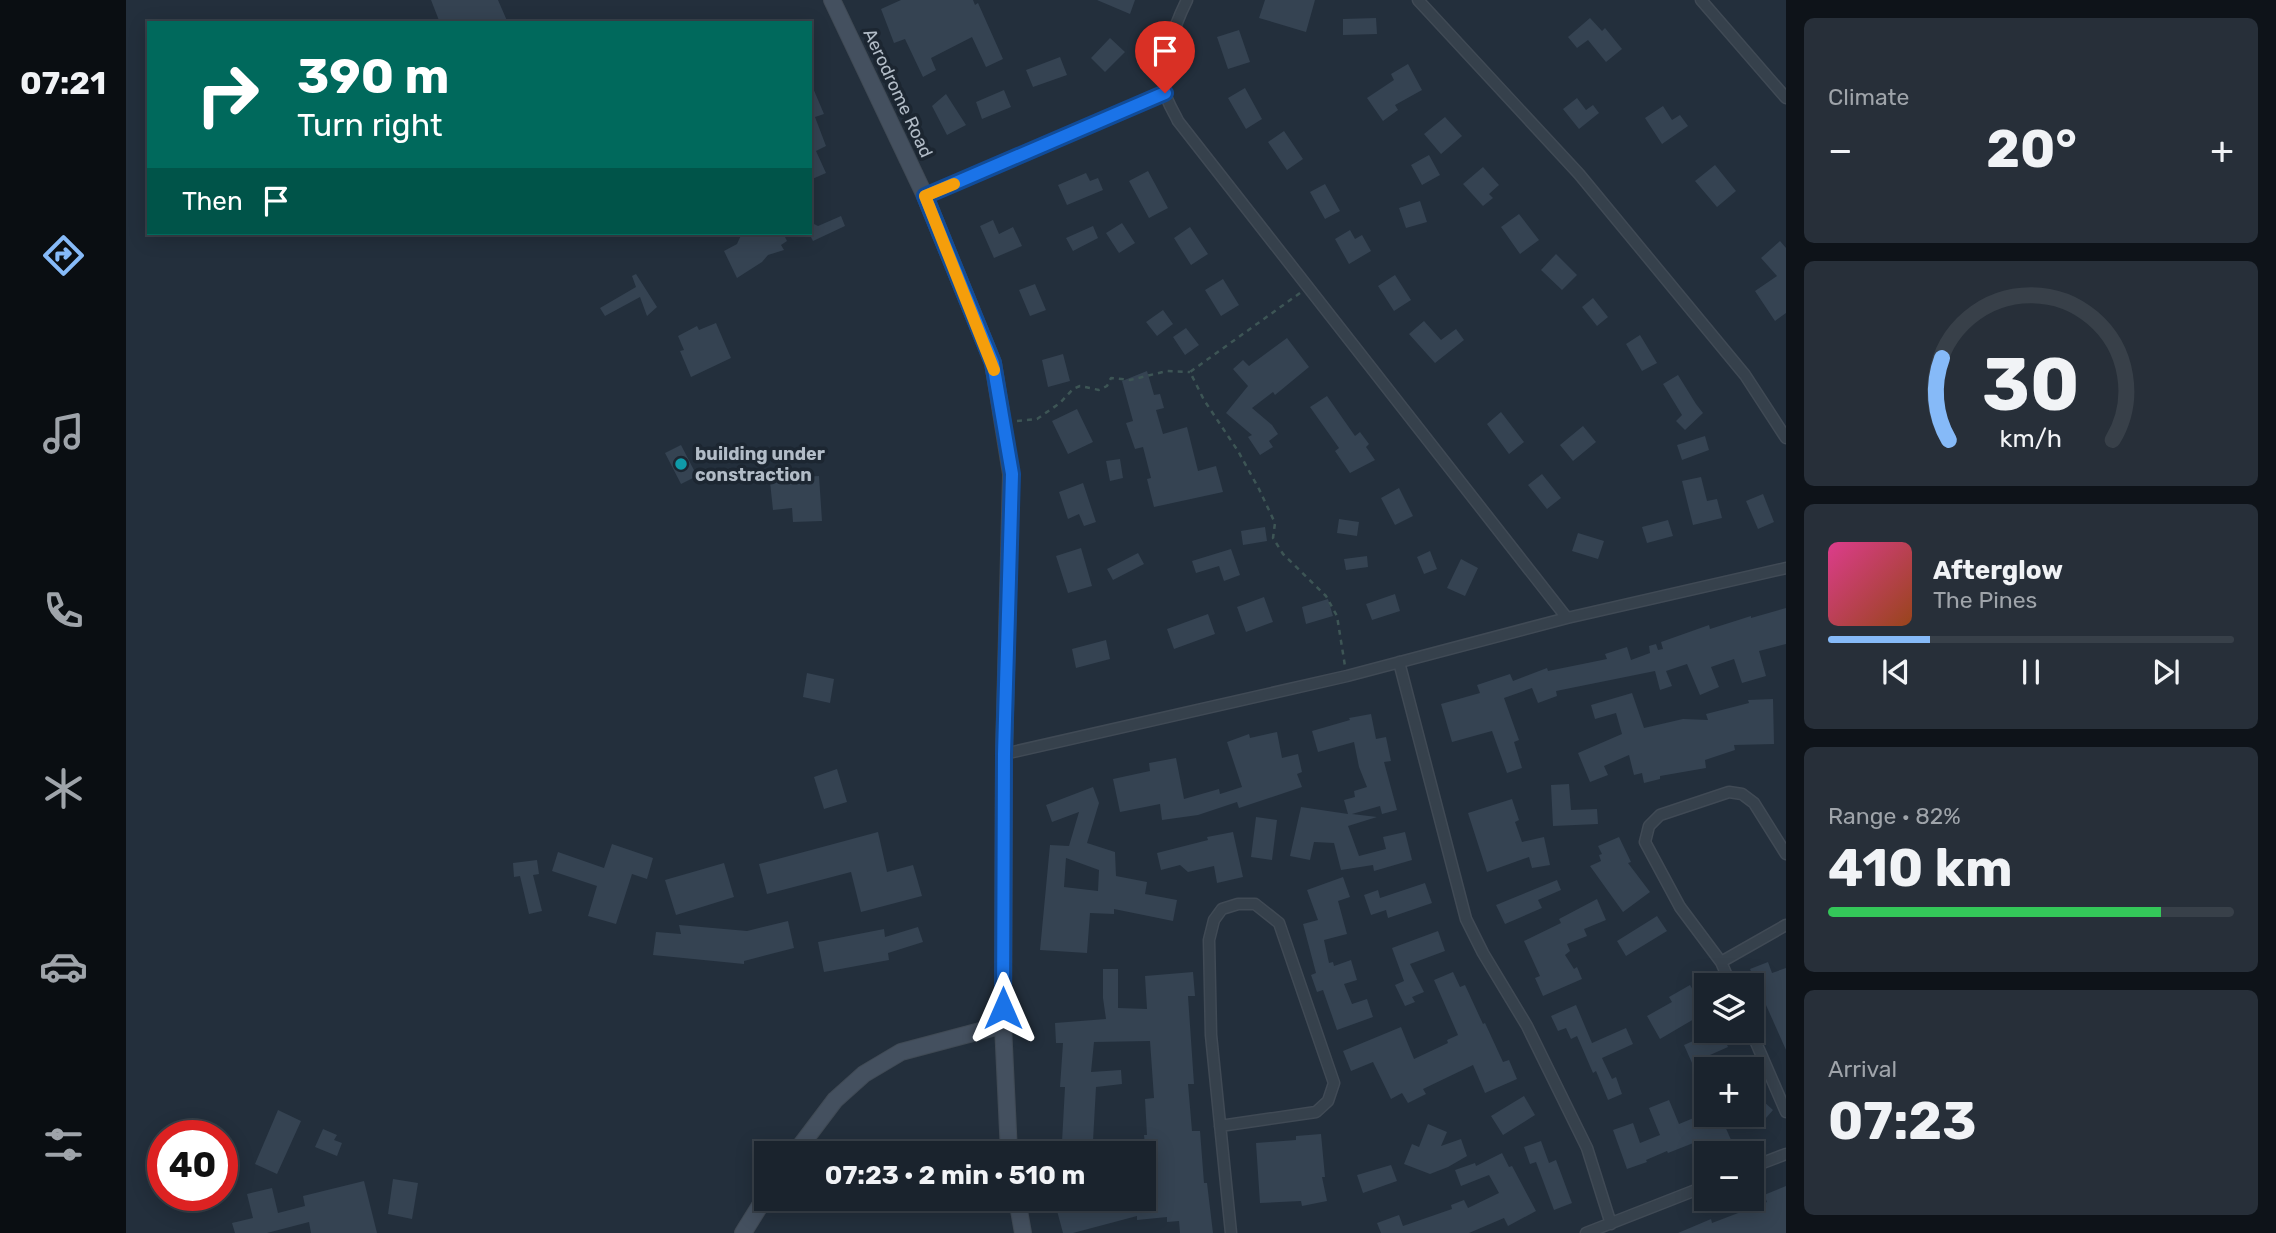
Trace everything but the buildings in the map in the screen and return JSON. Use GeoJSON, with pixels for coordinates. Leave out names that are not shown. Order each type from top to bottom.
{"type":"FeatureCollection","features":[{"type":"Feature","properties":{"kind":"street","name":"Aerodrome Road"},"geometry":{"type":"LineString","coordinates":[[832,0],[925,196],[993,363],[1012,474],[1004,754],[1003,1025],[1008,1141]]}},
{"type":"Feature","properties":{"kind":"street"},"geometry":{"type":"LineString","coordinates":[[1187,0],[1177,21],[1167,62],[1165,93],[1178,121],[1567,618]]}},
{"type":"Feature","properties":{"kind":"street"},"geometry":{"type":"LineString","coordinates":[[1418,0],[1588,184],[1745,375],[1786,438]]}},
{"type":"Feature","properties":{"kind":"street"},"geometry":{"type":"LineString","coordinates":[[1701,0],[1786,97]]}},
{"type":"Feature","properties":{"kind":"street"},"geometry":{"type":"LineString","coordinates":[[925,196],[1165,93]]}},
{"type":"Feature","properties":{"kind":"street"},"geometry":{"type":"LineString","coordinates":[[1004,754],[1347,676],[1567,618],[1786,568]]}},
{"type":"Feature","properties":{"kind":"street"},"geometry":{"type":"LineString","coordinates":[[1399,662],[1466,919],[1482,953],[1527,1026],[1587,1148],[1611,1224]]}},
{"type":"Feature","properties":{"kind":"street"},"geometry":{"type":"LineString","coordinates":[[1726,973],[1721,962],[1680,907],[1645,842],[1649,826],[1660,815],[1729,792],[1742,794],[1754,803],[1786,853]]}},
{"type":"Feature","properties":{"kind":"street"},"geometry":{"type":"LineString","coordinates":[[1220,1126],[1316,1112],[1328,1101],[1334,1083],[1279,923],[1255,904],[1238,904],[1222,909],[1214,920],[1209,940],[1211,1035],[1220,1126],[1231,1233]]}},
{"type":"Feature","properties":{"kind":"street"},"geometry":{"type":"LineString","coordinates":[[1721,962],[1786,925]]}},
{"type":"Feature","properties":{"kind":"street"},"geometry":{"type":"LineString","coordinates":[[803,1141],[835,1100],[864,1074],[901,1052],[1003,1025]]}},
{"type":"Feature","properties":{"kind":"street"},"geometry":{"type":"LineString","coordinates":[[1756,1043],[1786,1112]]}},
{"type":"Feature","properties":{"kind":"street"},"geometry":{"type":"LineString","coordinates":[[1764,1162],[1786,1153]]}},
{"type":"Feature","properties":{"kind":"street"},"geometry":{"type":"LineString","coordinates":[[1586,1233],[1694,1191]]}},
{"type":"Feature","properties":{"kind":"street"},"geometry":{"type":"LineString","coordinates":[[743,1233],[757,1211]]}},
{"type":"Feature","properties":{"kind":"street"},"geometry":{"type":"LineString","coordinates":[[1019,1211],[1023,1233]]}},
{"type":"Feature","properties":{"kind":"path"},"geometry":{"type":"LineString","coordinates":[[1003,422],[1037,419],[1060,403],[1073,389],[1080,386],[1099,390],[1107,386],[1111,377],[1130,380],[1167,371],[1190,372],[1309,288]]}},
{"type":"Feature","properties":{"kind":"path"},"geometry":{"type":"LineString","coordinates":[[1190,372],[1204,400],[1238,451],[1259,489],[1275,523],[1273,538],[1283,554],[1326,596],[1337,616],[1347,676]]}},
{"type":"Feature","properties":{"kind":"slow traffic"},"geometry":{"type":"LineString","coordinates":[[954,184],[925,196],[994,370]]}},
{"type":"Feature","properties":{"kind":"place","name":"building under constraction"},"geometry":{"type":"Point","coordinates":[681,464]}},
{"type":"Feature","properties":{"kind":"route"},"geometry":{"type":"LineString","coordinates":[[1003,1008],[1004,754],[1012,474],[993,363],[925,196],[1165,93]]}}]}
